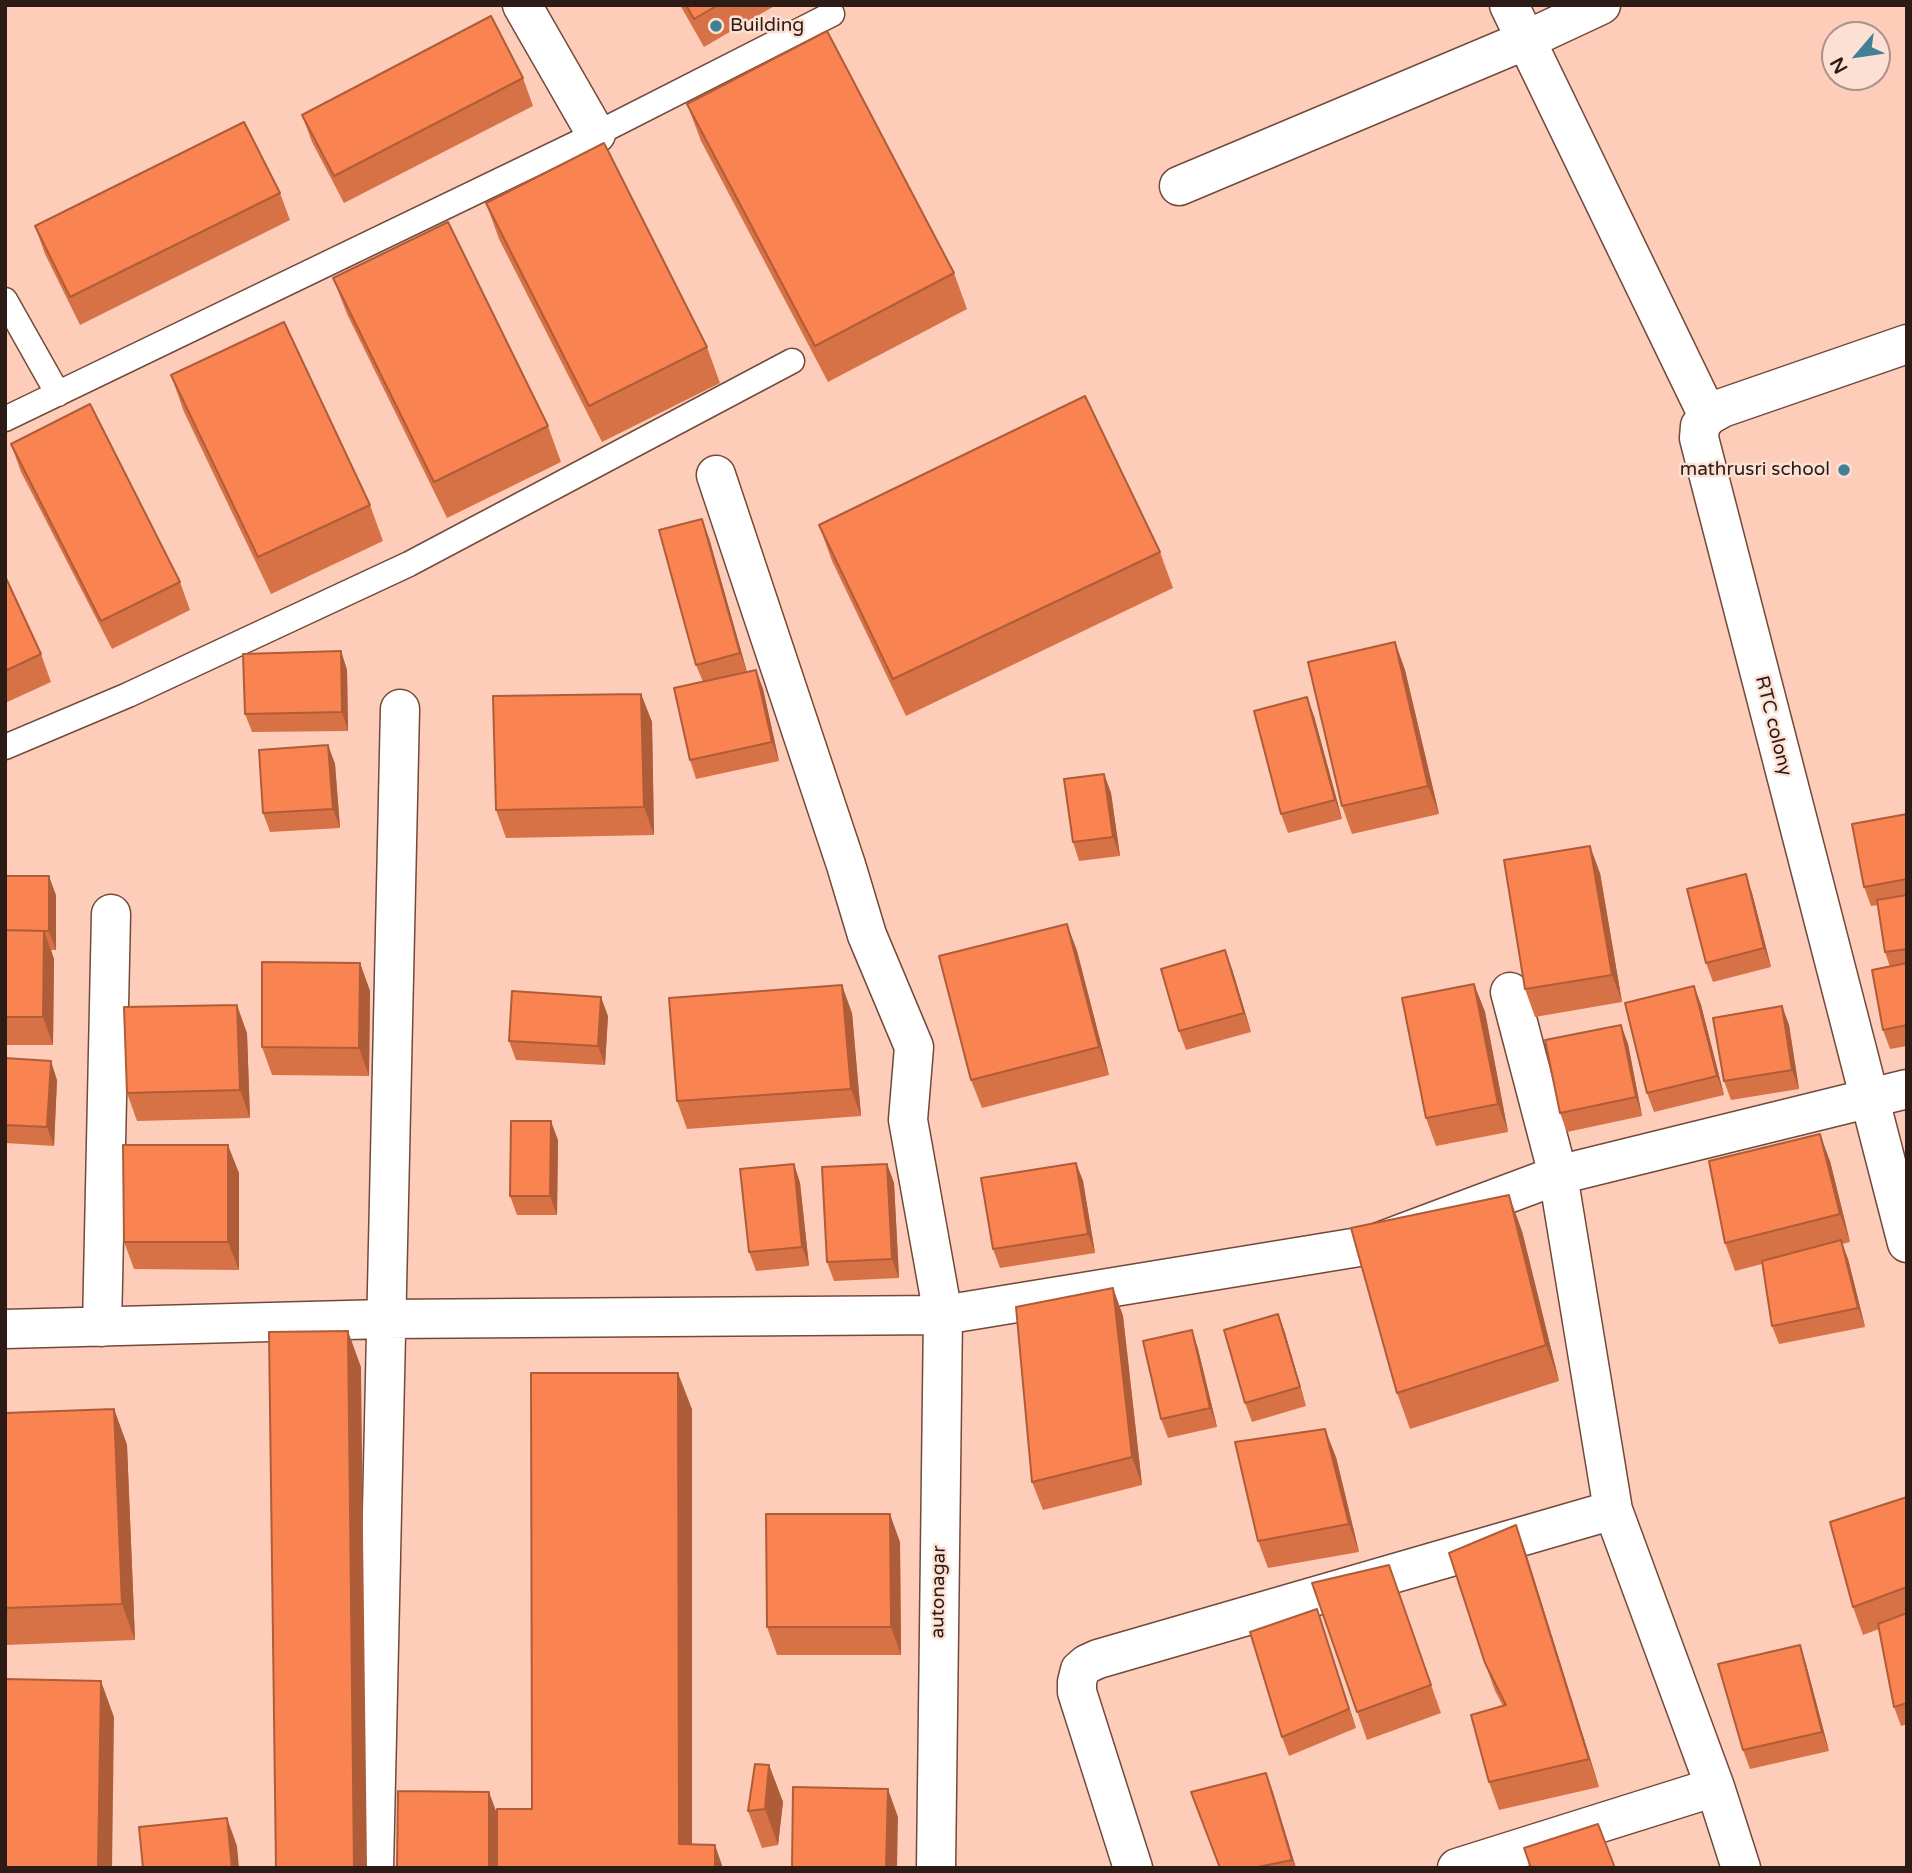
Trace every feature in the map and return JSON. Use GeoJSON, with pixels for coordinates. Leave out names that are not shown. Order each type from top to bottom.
{"type":"FeatureCollection","features":[{"type":"Feature","properties":{"kind":"street"},"geometry":{"type":"LineString","coordinates":[[522,5],[596,134]]}},
{"type":"Feature","properties":{"kind":"street"},"geometry":{"type":"LineString","coordinates":[[1509,5],[1708,416],[1722,408],[1907,344]]}},
{"type":"Feature","properties":{"kind":"street"},"geometry":{"type":"LineString","coordinates":[[1179,186],[1526,40],[1601,5]]}},
{"type":"Feature","properties":{"kind":"street","name":"RTC colony"},"geometry":{"type":"LineString","coordinates":[[1708,416],[1700,426],[1699,438],[1867,1097],[1907,1243]]}},
{"type":"Feature","properties":{"kind":"street","name":"autonagar"},"geometry":{"type":"LineString","coordinates":[[716,475],[867,935],[914,1047],[908,1119],[943,1315],[936,1868]]}},
{"type":"Feature","properties":{"kind":"street"},"geometry":{"type":"LineString","coordinates":[[374,1868],[400,709]]}},
{"type":"Feature","properties":{"kind":"street"},"geometry":{"type":"LineString","coordinates":[[102,1326],[111,914]]}},
{"type":"Feature","properties":{"kind":"street"},"geometry":{"type":"LineString","coordinates":[[1510,992],[1558,1175],[1613,1510],[1715,1787],[1741,1868]]}},
{"type":"Feature","properties":{"kind":"street"},"geometry":{"type":"LineString","coordinates":[[5,1329],[385,1319],[943,1315],[1371,1245],[1558,1175],[1907,1089]]}},
{"type":"Feature","properties":{"kind":"street"},"geometry":{"type":"LineString","coordinates":[[1133,1868],[1077,1692],[1080,1670],[1087,1664],[1613,1510]]}},
{"type":"Feature","properties":{"kind":"street"},"geometry":{"type":"LineString","coordinates":[[1457,1868],[1715,1787]]}},
{"type":"Feature","properties":{"kind":"lane"},"geometry":{"type":"LineString","coordinates":[[5,419],[596,134],[832,14]]}},
{"type":"Feature","properties":{"kind":"lane"},"geometry":{"type":"LineString","coordinates":[[5,300],[58,394]]}},
{"type":"Feature","properties":{"kind":"lane"},"geometry":{"type":"LineString","coordinates":[[5,747],[128,695],[410,564],[792,361]]}},
{"type":"Feature","properties":{"kind":"building"},"geometry":{"type":"Polygon","coordinates":[[[686,5],[718,5],[694,19],[686,5]]]}},
{"type":"Feature","properties":{"kind":"building"},"geometry":{"type":"Polygon","coordinates":[[[491,16],[523,78],[334,176],[302,115],[491,16]]]}},
{"type":"Feature","properties":{"kind":"building"},"geometry":{"type":"Polygon","coordinates":[[[827,31],[954,273],[815,346],[687,104],[827,31]]]}},
{"type":"Feature","properties":{"kind":"building"},"geometry":{"type":"Polygon","coordinates":[[[244,122],[280,193],[70,297],[35,226],[244,122]]]}},
{"type":"Feature","properties":{"kind":"building"},"geometry":{"type":"Polygon","coordinates":[[[604,143],[707,347],[589,406],[486,203],[604,143]]]}},
{"type":"Feature","properties":{"kind":"building"},"geometry":{"type":"Polygon","coordinates":[[[448,222],[548,426],[434,482],[333,278],[448,222]]]}},
{"type":"Feature","properties":{"kind":"building"},"geometry":{"type":"Polygon","coordinates":[[[284,322],[370,505],[258,557],[171,375],[284,322]]]}},
{"type":"Feature","properties":{"kind":"building"},"geometry":{"type":"Polygon","coordinates":[[[1085,396],[1160,552],[893,679],[819,525],[1085,396]]]}},
{"type":"Feature","properties":{"kind":"building"},"geometry":{"type":"Polygon","coordinates":[[[90,404],[180,582],[101,621],[11,444],[90,404]]]}},
{"type":"Feature","properties":{"kind":"building"},"geometry":{"type":"Polygon","coordinates":[[[702,519],[740,653],[696,665],[659,530],[702,519]]]}},
{"type":"Feature","properties":{"kind":"building"},"geometry":{"type":"Polygon","coordinates":[[[5,576],[41,654],[5,671],[5,576]]]}},
{"type":"Feature","properties":{"kind":"building"},"geometry":{"type":"Polygon","coordinates":[[[1395,642],[1428,786],[1342,806],[1308,662],[1395,642]]]}},
{"type":"Feature","properties":{"kind":"building"},"geometry":{"type":"Polygon","coordinates":[[[341,651],[342,712],[245,714],[243,654],[341,651]]]}},
{"type":"Feature","properties":{"kind":"building"},"geometry":{"type":"Polygon","coordinates":[[[756,670],[772,742],[690,760],[674,688],[756,670]]]}},
{"type":"Feature","properties":{"kind":"building"},"geometry":{"type":"Polygon","coordinates":[[[641,694],[644,807],[496,810],[493,696],[641,694]]]}},
{"type":"Feature","properties":{"kind":"building"},"geometry":{"type":"Polygon","coordinates":[[[1307,697],[1335,800],[1281,814],[1254,711],[1307,697]]]}},
{"type":"Feature","properties":{"kind":"building"},"geometry":{"type":"Polygon","coordinates":[[[328,745],[333,809],[263,813],[259,750],[328,745]]]}},
{"type":"Feature","properties":{"kind":"building"},"geometry":{"type":"Polygon","coordinates":[[[1104,774],[1113,837],[1073,842],[1064,779],[1104,774]]]}},
{"type":"Feature","properties":{"kind":"building"},"geometry":{"type":"Polygon","coordinates":[[[1907,814],[1907,879],[1864,887],[1852,824],[1907,814]]]}},
{"type":"Feature","properties":{"kind":"building"},"geometry":{"type":"Polygon","coordinates":[[[1590,846],[1612,975],[1525,989],[1504,860],[1590,846]]]}},
{"type":"Feature","properties":{"kind":"building"},"geometry":{"type":"Polygon","coordinates":[[[1746,874],[1764,948],[1706,963],[1687,889],[1746,874]]]}},
{"type":"Feature","properties":{"kind":"building"},"geometry":{"type":"Polygon","coordinates":[[[5,876],[49,876],[49,931],[5,930],[5,876]]]}},
{"type":"Feature","properties":{"kind":"building"},"geometry":{"type":"Polygon","coordinates":[[[1907,895],[1907,949],[1885,952],[1877,900],[1907,895]]]}},
{"type":"Feature","properties":{"kind":"building"},"geometry":{"type":"Polygon","coordinates":[[[1067,924],[1099,1047],[971,1080],[939,956],[1067,924]]]}},
{"type":"Feature","properties":{"kind":"building"},"geometry":{"type":"Polygon","coordinates":[[[5,930],[44,931],[43,1017],[5,1017],[5,930]]]}},
{"type":"Feature","properties":{"kind":"building"},"geometry":{"type":"Polygon","coordinates":[[[1225,950],[1244,1013],[1179,1031],[1161,969],[1225,950]]]}},
{"type":"Feature","properties":{"kind":"building"},"geometry":{"type":"Polygon","coordinates":[[[262,962],[360,963],[359,1048],[262,1047],[262,962]]]}},
{"type":"Feature","properties":{"kind":"building"},"geometry":{"type":"Polygon","coordinates":[[[1907,963],[1907,1025],[1883,1030],[1872,970],[1907,963]]]}},
{"type":"Feature","properties":{"kind":"building"},"geometry":{"type":"Polygon","coordinates":[[[1474,984],[1498,1104],[1426,1118],[1402,998],[1474,984]]]}},
{"type":"Feature","properties":{"kind":"building"},"geometry":{"type":"Polygon","coordinates":[[[842,985],[851,1089],[677,1101],[669,998],[842,985]]]}},
{"type":"Feature","properties":{"kind":"building"},"geometry":{"type":"Polygon","coordinates":[[[1694,986],[1717,1076],[1647,1093],[1625,1003],[1694,986]]]}},
{"type":"Feature","properties":{"kind":"building"},"geometry":{"type":"Polygon","coordinates":[[[512,991],[601,997],[598,1046],[509,1041],[512,991]]]}},
{"type":"Feature","properties":{"kind":"building"},"geometry":{"type":"Polygon","coordinates":[[[237,1005],[240,1090],[127,1093],[124,1007],[237,1005]]]}},
{"type":"Feature","properties":{"kind":"building"},"geometry":{"type":"Polygon","coordinates":[[[1782,1006],[1792,1070],[1724,1081],[1713,1018],[1782,1006]]]}},
{"type":"Feature","properties":{"kind":"building"},"geometry":{"type":"Polygon","coordinates":[[[1621,1025],[1636,1097],[1560,1113],[1545,1040],[1621,1025]]]}},
{"type":"Feature","properties":{"kind":"building"},"geometry":{"type":"Polygon","coordinates":[[[5,1058],[51,1061],[47,1127],[5,1125],[5,1058]]]}},
{"type":"Feature","properties":{"kind":"building"},"geometry":{"type":"Polygon","coordinates":[[[511,1121],[551,1121],[550,1196],[510,1196],[511,1121]]]}},
{"type":"Feature","properties":{"kind":"building"},"geometry":{"type":"Polygon","coordinates":[[[1820,1134],[1840,1214],[1725,1243],[1709,1161],[1820,1134]]]}},
{"type":"Feature","properties":{"kind":"building"},"geometry":{"type":"Polygon","coordinates":[[[123,1145],[228,1145],[228,1242],[124,1242],[123,1145]]]}},
{"type":"Feature","properties":{"kind":"building"},"geometry":{"type":"Polygon","coordinates":[[[1076,1163],[1088,1234],[993,1249],[981,1178],[1076,1163]]]}},
{"type":"Feature","properties":{"kind":"building"},"geometry":{"type":"Polygon","coordinates":[[[794,1164],[802,1247],[749,1252],[740,1169],[794,1164]]]}},
{"type":"Feature","properties":{"kind":"building"},"geometry":{"type":"Polygon","coordinates":[[[887,1164],[892,1259],[827,1262],[822,1167],[887,1164]]]}},
{"type":"Feature","properties":{"kind":"building"},"geometry":{"type":"Polygon","coordinates":[[[1509,1195],[1546,1345],[1397,1393],[1351,1228],[1509,1195]]]}},
{"type":"Feature","properties":{"kind":"building"},"geometry":{"type":"Polygon","coordinates":[[[1841,1240],[1858,1308],[1772,1326],[1762,1261],[1841,1240]]]}},
{"type":"Feature","properties":{"kind":"building"},"geometry":{"type":"Polygon","coordinates":[[[1113,1288],[1132,1457],[1032,1482],[1016,1307],[1113,1288]]]}},
{"type":"Feature","properties":{"kind":"building"},"geometry":{"type":"Polygon","coordinates":[[[1278,1314],[1300,1387],[1245,1403],[1224,1330],[1278,1314]]]}},
{"type":"Feature","properties":{"kind":"building"},"geometry":{"type":"Polygon","coordinates":[[[1192,1330],[1210,1408],[1161,1419],[1143,1341],[1192,1330]]]}},
{"type":"Feature","properties":{"kind":"building"},"geometry":{"type":"Polygon","coordinates":[[[348,1331],[354,1868],[276,1868],[269,1332],[348,1331]]]}},
{"type":"Feature","properties":{"kind":"building"},"geometry":{"type":"Polygon","coordinates":[[[531,1373],[678,1373],[679,1844],[715,1845],[715,1868],[497,1868],[497,1809],[532,1809],[531,1373]]]}},
{"type":"Feature","properties":{"kind":"building"},"geometry":{"type":"Polygon","coordinates":[[[114,1409],[122,1604],[5,1608],[5,1413],[114,1409]]]}},
{"type":"Feature","properties":{"kind":"building"},"geometry":{"type":"Polygon","coordinates":[[[1325,1429],[1349,1524],[1258,1541],[1235,1442],[1325,1429]]]}},
{"type":"Feature","properties":{"kind":"building"},"geometry":{"type":"Polygon","coordinates":[[[1907,1497],[1907,1587],[1853,1607],[1830,1522],[1907,1497]]]}},
{"type":"Feature","properties":{"kind":"building"},"geometry":{"type":"Polygon","coordinates":[[[766,1514],[890,1514],[891,1627],[767,1627],[766,1514]]]}},
{"type":"Feature","properties":{"kind":"building"},"geometry":{"type":"Polygon","coordinates":[[[1516,1525],[1589,1759],[1489,1782],[1471,1715],[1506,1705],[1485,1663],[1449,1553],[1516,1525]]]}},
{"type":"Feature","properties":{"kind":"building"},"geometry":{"type":"Polygon","coordinates":[[[1389,1565],[1431,1685],[1357,1712],[1312,1583],[1389,1565]]]}},
{"type":"Feature","properties":{"kind":"building"},"geometry":{"type":"Polygon","coordinates":[[[1317,1609],[1349,1709],[1282,1737],[1250,1632],[1317,1609]]]}},
{"type":"Feature","properties":{"kind":"building"},"geometry":{"type":"Polygon","coordinates":[[[1907,1613],[1907,1703],[1894,1707],[1878,1624],[1907,1613]]]}},
{"type":"Feature","properties":{"kind":"building"},"geometry":{"type":"Polygon","coordinates":[[[1800,1645],[1822,1732],[1743,1750],[1718,1664],[1800,1645]]]}},
{"type":"Feature","properties":{"kind":"building"},"geometry":{"type":"Polygon","coordinates":[[[5,1679],[101,1681],[98,1868],[5,1868],[5,1679]]]}},
{"type":"Feature","properties":{"kind":"building"},"geometry":{"type":"Polygon","coordinates":[[[755,1764],[769,1765],[765,1809],[748,1811],[755,1764]]]}},
{"type":"Feature","properties":{"kind":"building"},"geometry":{"type":"Polygon","coordinates":[[[1266,1773],[1292,1860],[1253,1868],[1220,1868],[1191,1792],[1266,1773]]]}},
{"type":"Feature","properties":{"kind":"building"},"geometry":{"type":"Polygon","coordinates":[[[793,1787],[888,1789],[886,1868],[792,1868],[793,1787]]]}},
{"type":"Feature","properties":{"kind":"building"},"geometry":{"type":"Polygon","coordinates":[[[398,1791],[489,1792],[489,1868],[397,1868],[398,1791]]]}},
{"type":"Feature","properties":{"kind":"building"},"geometry":{"type":"Polygon","coordinates":[[[227,1818],[232,1868],[143,1868],[139,1827],[227,1818]]]}},
{"type":"Feature","properties":{"kind":"building"},"geometry":{"type":"Polygon","coordinates":[[[1598,1824],[1615,1868],[1531,1868],[1524,1848],[1598,1824]]]}},
{"type":"Feature","properties":{"kind":"place","name":"Building"},"geometry":{"type":"Point","coordinates":[716,26]}},
{"type":"Feature","properties":{"kind":"place","name":"mathrusri school"},"geometry":{"type":"Point","coordinates":[1844,470]}}]}
